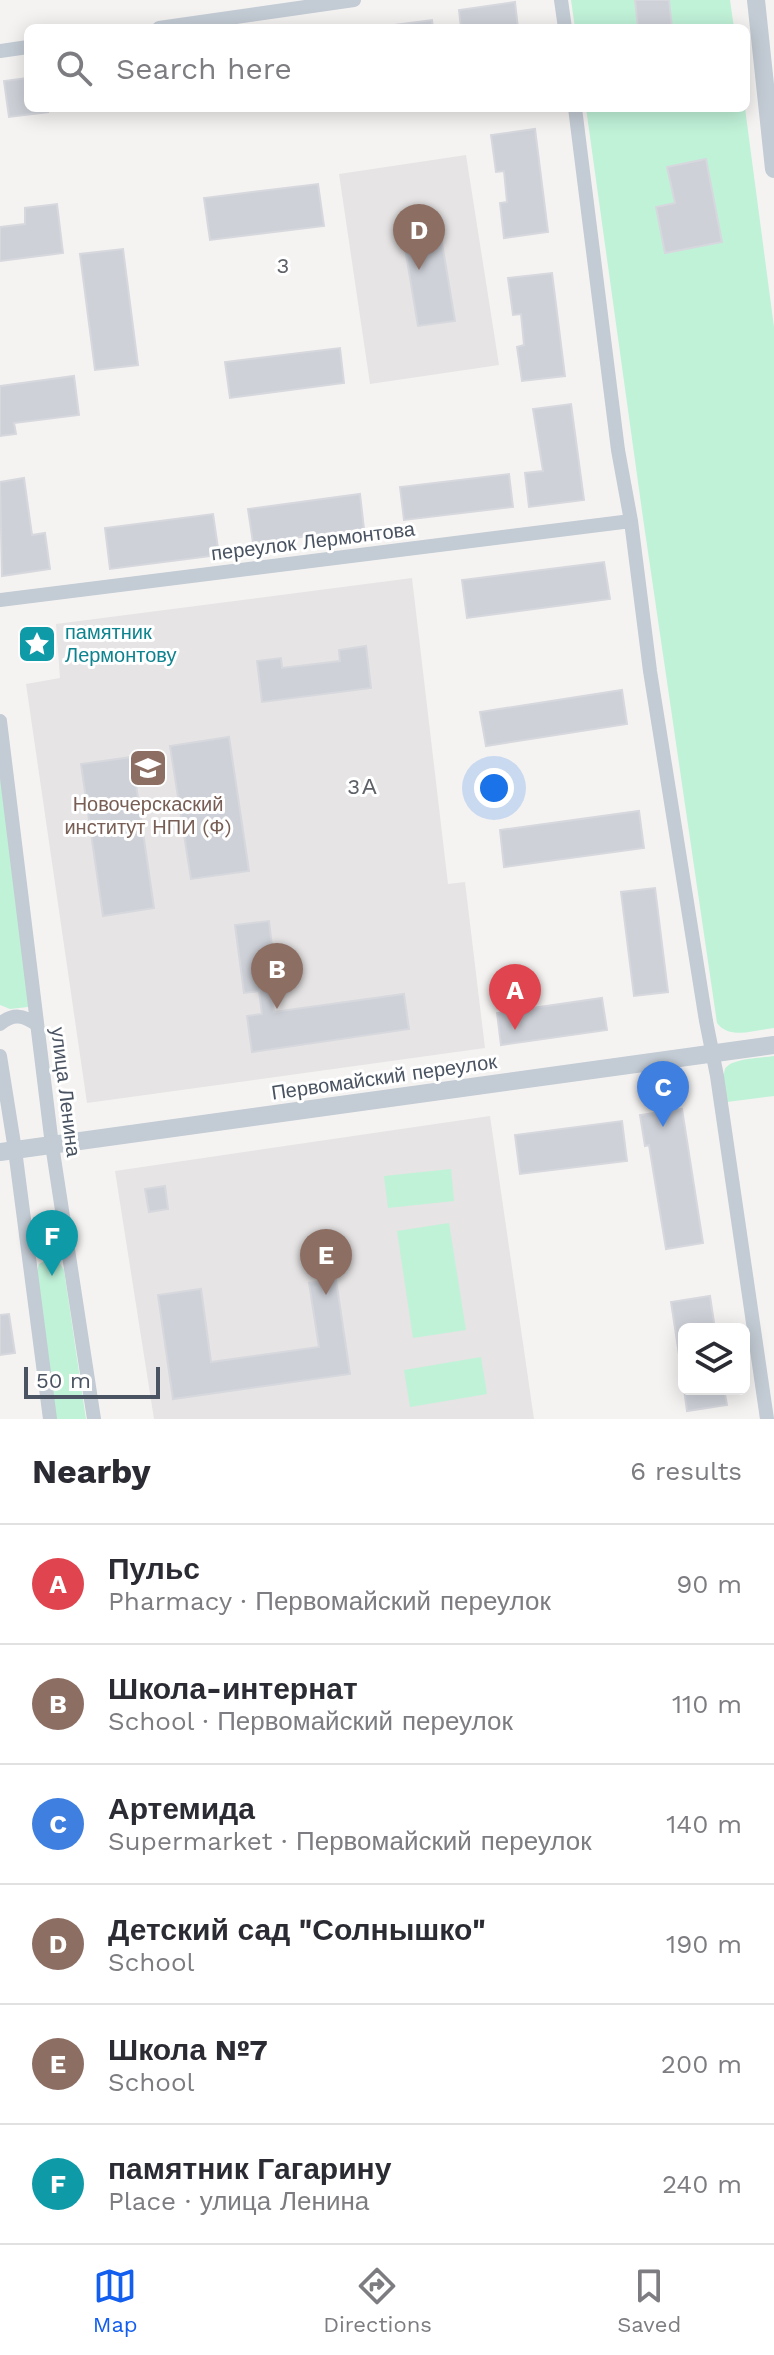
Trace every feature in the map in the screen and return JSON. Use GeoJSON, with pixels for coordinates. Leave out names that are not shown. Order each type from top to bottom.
{"type":"FeatureCollection","features":[{"type":"Feature","properties":{"kind":"street"},"geometry":{"type":"LineString","coordinates":[[187,24],[354,0]]}},
{"type":"Feature","properties":{"kind":"street"},"geometry":{"type":"LineString","coordinates":[[561,0],[564,24]]}},
{"type":"Feature","properties":{"kind":"street"},"geometry":{"type":"LineString","coordinates":[[756,0],[774,169]]}},
{"type":"Feature","properties":{"kind":"street"},"geometry":{"type":"LineString","coordinates":[[0,51],[24,48]]}},
{"type":"Feature","properties":{"kind":"street"},"geometry":{"type":"LineString","coordinates":[[576,112],[618,450],[631,521],[650,671],[713,1052],[767,1419]]}},
{"type":"Feature","properties":{"kind":"street","name":"переулок Лермонтова"},"geometry":{"type":"LineString","coordinates":[[0,600],[631,521]]}},
{"type":"Feature","properties":{"kind":"street","name":"улица Ленина"},"geometry":{"type":"LineString","coordinates":[[0,721],[52,1145],[94,1419]]}},
{"type":"Feature","properties":{"kind":"street"},"geometry":{"type":"LineString","coordinates":[[0,1024],[15,1016],[25,1017],[37,1025]]}},
{"type":"Feature","properties":{"kind":"street","name":"Первомайский переулок"},"geometry":{"type":"LineString","coordinates":[[8,1151],[774,1045]]}},
{"type":"Feature","properties":{"kind":"street"},"geometry":{"type":"LineString","coordinates":[[0,1056],[8,1151],[50,1419]]}},
{"type":"Feature","properties":{"kind":"shaded area"},"geometry":{"type":"Polygon","coordinates":[[[466,155],[499,365],[370,384],[339,174],[466,155]]]}},
{"type":"Feature","properties":{"kind":"shaded area"},"geometry":{"type":"Polygon","coordinates":[[[412,578],[448,884],[465,882],[485,1048],[87,1103],[26,684],[60,678],[56,624],[412,578]]]}},
{"type":"Feature","properties":{"kind":"shaded area"},"geometry":{"type":"Polygon","coordinates":[[[490,1116],[534,1419],[154,1419],[115,1171],[490,1116]]]}},
{"type":"Feature","properties":{"kind":"green space"},"geometry":{"type":"Polygon","coordinates":[[[571,0],[730,0],[733,24],[574,24],[571,0]]]}},
{"type":"Feature","properties":{"kind":"green space"},"geometry":{"type":"Polygon","coordinates":[[[587,112],[746,112],[774,327],[774,1028],[736,1033],[717,1023],[587,112]]]}},
{"type":"Feature","properties":{"kind":"green space"},"geometry":{"type":"Polygon","coordinates":[[[0,759],[33,1000],[28,1007],[10,1009],[0,1005],[0,759]]]}},
{"type":"Feature","properties":{"kind":"green space"},"geometry":{"type":"Polygon","coordinates":[[[774,1056],[774,1096],[727,1102],[724,1076],[728,1065],[774,1056]]]}},
{"type":"Feature","properties":{"kind":"green space"},"geometry":{"type":"Polygon","coordinates":[[[451,1169],[454,1201],[388,1208],[384,1176],[451,1169]]]}},
{"type":"Feature","properties":{"kind":"green space"},"geometry":{"type":"Polygon","coordinates":[[[449,1223],[466,1330],[413,1338],[397,1231],[449,1223]]]}},
{"type":"Feature","properties":{"kind":"green space"},"geometry":{"type":"Polygon","coordinates":[[[48,1259],[59,1262],[64,1270],[86,1419],[56,1419],[36,1274],[39,1264],[48,1259]]]}},
{"type":"Feature","properties":{"kind":"green space"},"geometry":{"type":"Polygon","coordinates":[[[481,1357],[487,1394],[410,1407],[404,1370],[481,1357]]]}},
{"type":"Feature","properties":{"kind":"building"},"geometry":{"type":"Polygon","coordinates":[[[635,0],[669,0],[672,24],[638,24],[635,0]]]}},
{"type":"Feature","properties":{"kind":"building"},"geometry":{"type":"Polygon","coordinates":[[[515,2],[518,24],[461,24],[459,10],[515,2]]]}},
{"type":"Feature","properties":{"kind":"building"},"geometry":{"type":"Polygon","coordinates":[[[432,20],[432,24],[402,24],[432,20]]]}},
{"type":"Feature","properties":{"kind":"building"},"geometry":{"type":"Polygon","coordinates":[[[24,78],[24,112],[48,112],[9,117],[4,81],[24,78]]]}},
{"type":"Feature","properties":{"kind":"building"},"geometry":{"type":"Polygon","coordinates":[[[535,129],[548,232],[504,238],[500,203],[507,202],[504,171],[496,172],[491,135],[535,129]]]}},
{"type":"Feature","properties":{"kind":"building"},"geometry":{"type":"Polygon","coordinates":[[[706,159],[722,242],[665,253],[656,207],[675,203],[667,167],[706,159]]]}},
{"type":"Feature","properties":{"kind":"building"},"geometry":{"type":"Polygon","coordinates":[[[318,184],[324,226],[210,240],[204,198],[318,184]]]}},
{"type":"Feature","properties":{"kind":"building"},"geometry":{"type":"Polygon","coordinates":[[[57,204],[63,253],[0,261],[0,227],[25,224],[25,208],[57,204]]]}},
{"type":"Feature","properties":{"kind":"building"},"geometry":{"type":"Polygon","coordinates":[[[437,213],[455,321],[418,326],[400,218],[437,213]]]}},
{"type":"Feature","properties":{"kind":"building"},"geometry":{"type":"Polygon","coordinates":[[[123,249],[138,365],[95,370],[80,254],[123,249]]]}},
{"type":"Feature","properties":{"kind":"building"},"geometry":{"type":"Polygon","coordinates":[[[552,273],[565,376],[522,381],[517,347],[524,345],[521,314],[513,315],[508,278],[552,273]]]}},
{"type":"Feature","properties":{"kind":"building"},"geometry":{"type":"Polygon","coordinates":[[[340,348],[344,383],[230,398],[225,362],[340,348]]]}},
{"type":"Feature","properties":{"kind":"building"},"geometry":{"type":"Polygon","coordinates":[[[74,376],[79,415],[14,423],[16,434],[0,436],[0,386],[74,376]]]}},
{"type":"Feature","properties":{"kind":"building"},"geometry":{"type":"Polygon","coordinates":[[[571,404],[584,500],[529,507],[525,473],[543,471],[533,409],[571,404]]]}},
{"type":"Feature","properties":{"kind":"building"},"geometry":{"type":"Polygon","coordinates":[[[509,474],[513,507],[404,520],[400,487],[509,474]]]}},
{"type":"Feature","properties":{"kind":"building"},"geometry":{"type":"Polygon","coordinates":[[[24,478],[32,535],[45,533],[50,569],[2,576],[0,482],[24,478]]]}},
{"type":"Feature","properties":{"kind":"building"},"geometry":{"type":"Polygon","coordinates":[[[360,494],[364,529],[253,543],[248,509],[360,494]]]}},
{"type":"Feature","properties":{"kind":"building"},"geometry":{"type":"Polygon","coordinates":[[[213,514],[219,555],[110,569],[105,528],[213,514]]]}},
{"type":"Feature","properties":{"kind":"building"},"geometry":{"type":"Polygon","coordinates":[[[604,562],[610,599],[467,618],[462,580],[604,562]]]}},
{"type":"Feature","properties":{"kind":"building"},"geometry":{"type":"Polygon","coordinates":[[[366,646],[371,688],[262,702],[257,661],[281,658],[282,668],[340,661],[339,650],[366,646]]]}},
{"type":"Feature","properties":{"kind":"building"},"geometry":{"type":"Polygon","coordinates":[[[622,690],[627,724],[486,746],[480,712],[622,690]]]}},
{"type":"Feature","properties":{"kind":"building"},"geometry":{"type":"Polygon","coordinates":[[[229,737],[249,871],[191,879],[170,746],[229,737]]]}},
{"type":"Feature","properties":{"kind":"building"},"geometry":{"type":"Polygon","coordinates":[[[132,757],[154,908],[103,916],[81,764],[132,757]]]}},
{"type":"Feature","properties":{"kind":"building"},"geometry":{"type":"Polygon","coordinates":[[[639,811],[644,848],[504,867],[500,830],[639,811]]]}},
{"type":"Feature","properties":{"kind":"building"},"geometry":{"type":"Polygon","coordinates":[[[655,888],[668,992],[634,996],[621,892],[655,888]]]}},
{"type":"Feature","properties":{"kind":"building"},"geometry":{"type":"Polygon","coordinates":[[[269,921],[277,989],[270,989],[274,1012],[404,994],[409,1029],[252,1052],[247,1016],[262,1014],[259,991],[244,993],[235,925],[269,921]]]}},
{"type":"Feature","properties":{"kind":"building"},"geometry":{"type":"Polygon","coordinates":[[[602,998],[607,1030],[501,1045],[497,1013],[602,998]]]}},
{"type":"Feature","properties":{"kind":"building"},"geometry":{"type":"Polygon","coordinates":[[[682,1109],[703,1243],[666,1249],[649,1145],[645,1146],[640,1115],[682,1109]]]}},
{"type":"Feature","properties":{"kind":"building"},"geometry":{"type":"Polygon","coordinates":[[[622,1121],[627,1161],[520,1174],[515,1135],[622,1121]]]}},
{"type":"Feature","properties":{"kind":"building"},"geometry":{"type":"Polygon","coordinates":[[[165,1186],[168,1209],[149,1212],[145,1189],[165,1186]]]}},
{"type":"Feature","properties":{"kind":"building"},"geometry":{"type":"Polygon","coordinates":[[[336,1280],[350,1374],[173,1399],[158,1295],[201,1289],[211,1362],[319,1347],[309,1283],[336,1280]]]}},
{"type":"Feature","properties":{"kind":"building"},"geometry":{"type":"Polygon","coordinates":[[[710,1296],[714,1323],[678,1323],[678,1348],[671,1302],[710,1296]]]}},
{"type":"Feature","properties":{"kind":"building"},"geometry":{"type":"Polygon","coordinates":[[[9,1314],[15,1353],[0,1355],[0,1315],[9,1314]]]}},
{"type":"Feature","properties":{"kind":"building"},"geometry":{"type":"Polygon","coordinates":[[[685,1395],[725,1395],[727,1405],[687,1411],[685,1395]]]}},
{"type":"Feature","properties":{"kind":"place","name":"Детский сад \"Солнышко\""},"geometry":{"type":"Point","coordinates":[419,270]}},
{"type":"Feature","properties":{"kind":"place","name":"памятник Лермонтову"},"geometry":{"type":"Point","coordinates":[37,644]}},
{"type":"Feature","properties":{"kind":"place","name":"Новочерскаский институт НПИ (Ф)"},"geometry":{"type":"Point","coordinates":[148,768]}},
{"type":"Feature","properties":{"kind":"place","name":"Школа-интернат"},"geometry":{"type":"Point","coordinates":[277,1009]}},
{"type":"Feature","properties":{"kind":"place","name":"Пульс"},"geometry":{"type":"Point","coordinates":[515,1030]}},
{"type":"Feature","properties":{"kind":"place","name":"Артемида"},"geometry":{"type":"Point","coordinates":[663,1127]}},
{"type":"Feature","properties":{"kind":"place","name":"памятник Гагарину"},"geometry":{"type":"Point","coordinates":[52,1276]}},
{"type":"Feature","properties":{"kind":"place","name":"Школа №7"},"geometry":{"type":"Point","coordinates":[326,1295]}},
{"type":"Feature","properties":{"kind":"district","name":"3"},"geometry":{"type":"Point","coordinates":[284,265]}},
{"type":"Feature","properties":{"kind":"district","name":"3А"},"geometry":{"type":"Point","coordinates":[363,786]}}]}
